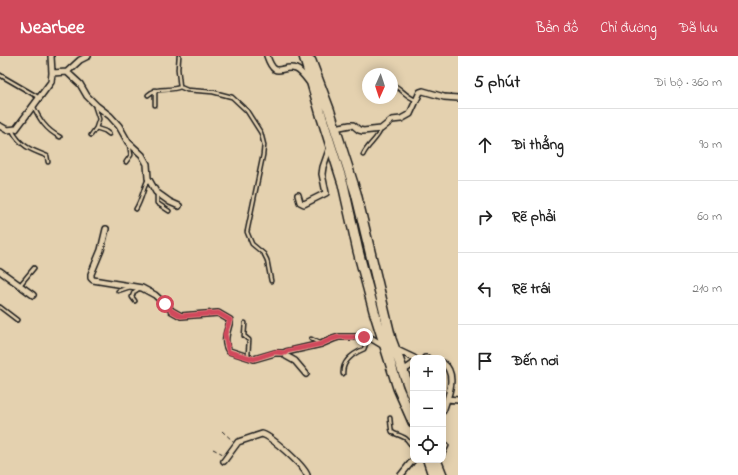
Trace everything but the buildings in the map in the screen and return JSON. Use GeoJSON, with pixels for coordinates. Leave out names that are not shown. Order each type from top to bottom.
{"type":"FeatureCollection","features":[{"type":"Feature","properties":{"kind":"highway"},"geometry":{"type":"LineString","coordinates":[[304,56],[343,184],[358,251],[374,311],[398,388],[410,415]]}},
{"type":"Feature","properties":{"kind":"highway"},"geometry":{"type":"LineString","coordinates":[[310,56],[358,199],[391,339],[410,391]]}},
{"type":"Feature","properties":{"kind":"highway"},"geometry":{"type":"LineString","coordinates":[[429,463],[433,475]]}},
{"type":"Feature","properties":{"kind":"highway"},"geometry":{"type":"LineString","coordinates":[[437,463],[442,475]]}},
{"type":"Feature","properties":{"kind":"street"},"geometry":{"type":"LineString","coordinates":[[0,126],[7,130],[12,130],[19,126],[51,82],[51,56]]}},
{"type":"Feature","properties":{"kind":"street"},"geometry":{"type":"LineString","coordinates":[[52,73],[67,72],[80,60],[88,56]]}},
{"type":"Feature","properties":{"kind":"street"},"geometry":{"type":"LineString","coordinates":[[267,56],[274,69],[277,71],[291,68],[300,71],[314,87]]}},
{"type":"Feature","properties":{"kind":"street"},"geometry":{"type":"LineString","coordinates":[[67,72],[80,84],[93,103],[110,116],[119,126],[128,142],[145,159],[148,169],[148,178],[157,193],[179,206]]}},
{"type":"Feature","properties":{"kind":"street"},"geometry":{"type":"LineString","coordinates":[[335,128],[350,125],[353,125],[359,130],[363,131],[381,128],[392,120],[410,114],[420,92],[423,91],[444,97],[458,98]]}},
{"type":"Feature","properties":{"kind":"street"},"geometry":{"type":"LineString","coordinates":[[298,195],[300,202],[304,204],[326,193],[322,174],[331,146]]}},
{"type":"Feature","properties":{"kind":"street"},"geometry":{"type":"LineString","coordinates":[[106,229],[91,278],[93,280],[140,288],[155,295],[172,311],[181,316],[210,313],[222,314],[230,320],[225,334],[229,352],[251,358],[259,358],[275,352],[285,353],[287,351],[321,344],[339,337],[369,337],[385,346]]}},
{"type":"Feature","properties":{"kind":"street"},"geometry":{"type":"LineString","coordinates":[[0,271],[33,295]]}},
{"type":"Feature","properties":{"kind":"street"},"geometry":{"type":"LineString","coordinates":[[394,348],[410,356]]}},
{"type":"Feature","properties":{"kind":"street"},"geometry":{"type":"LineString","coordinates":[[285,353],[286,356],[295,361],[306,374]]}},
{"type":"Feature","properties":{"kind":"street"},"geometry":{"type":"LineString","coordinates":[[403,371],[410,366]]}},
{"type":"Feature","properties":{"kind":"street"},"geometry":{"type":"LineString","coordinates":[[446,366],[449,369],[450,377],[450,386],[446,402]]}},
{"type":"Feature","properties":{"kind":"street"},"geometry":{"type":"LineString","coordinates":[[447,399],[458,400]]}},
{"type":"Feature","properties":{"kind":"street"},"geometry":{"type":"LineString","coordinates":[[225,459],[236,444],[260,434],[264,434],[281,447],[304,470],[307,475]]}},
{"type":"Feature","properties":{"kind":"street"},"geometry":{"type":"LineString","coordinates":[[401,475],[411,463]]}},
{"type":"Feature","properties":{"kind":"lane"},"geometry":{"type":"LineString","coordinates":[[179,56],[178,81],[180,87]]}},
{"type":"Feature","properties":{"kind":"lane"},"geometry":{"type":"LineString","coordinates":[[0,75],[39,98]]}},
{"type":"Feature","properties":{"kind":"lane"},"geometry":{"type":"LineString","coordinates":[[148,95],[155,90],[180,87],[187,90],[213,92],[232,97],[247,111],[261,133],[263,140],[263,155],[247,232],[252,244],[264,254],[267,260],[271,281]]}},
{"type":"Feature","properties":{"kind":"lane"},"geometry":{"type":"LineString","coordinates":[[398,87],[412,99],[416,100]]}},
{"type":"Feature","properties":{"kind":"lane"},"geometry":{"type":"LineString","coordinates":[[155,90],[155,105]]}},
{"type":"Feature","properties":{"kind":"lane"},"geometry":{"type":"LineString","coordinates":[[91,135],[96,128],[99,119],[99,114],[93,103]]}},
{"type":"Feature","properties":{"kind":"lane"},"geometry":{"type":"LineString","coordinates":[[33,105],[44,125],[60,137]]}},
{"type":"Feature","properties":{"kind":"lane"},"geometry":{"type":"LineString","coordinates":[[96,128],[109,134]]}},
{"type":"Feature","properties":{"kind":"lane"},"geometry":{"type":"LineString","coordinates":[[363,155],[366,149],[380,133],[381,128]]}},
{"type":"Feature","properties":{"kind":"lane"},"geometry":{"type":"LineString","coordinates":[[12,130],[19,142],[47,156],[48,162]]}},
{"type":"Feature","properties":{"kind":"lane"},"geometry":{"type":"LineString","coordinates":[[126,162],[131,155],[128,142]]}},
{"type":"Feature","properties":{"kind":"lane"},"geometry":{"type":"LineString","coordinates":[[136,209],[140,203],[148,178]]}},
{"type":"Feature","properties":{"kind":"lane"},"geometry":{"type":"LineString","coordinates":[[157,193],[157,203],[169,211]]}},
{"type":"Feature","properties":{"kind":"lane"},"geometry":{"type":"LineString","coordinates":[[20,285],[34,268]]}},
{"type":"Feature","properties":{"kind":"lane"},"geometry":{"type":"LineString","coordinates":[[118,291],[132,286]]}},
{"type":"Feature","properties":{"kind":"lane"},"geometry":{"type":"LineString","coordinates":[[135,301],[132,298],[132,295],[140,288]]}},
{"type":"Feature","properties":{"kind":"lane"},"geometry":{"type":"LineString","coordinates":[[0,307],[17,320]]}},
{"type":"Feature","properties":{"kind":"lane"},"geometry":{"type":"LineString","coordinates":[[245,323],[244,336],[249,340],[248,355],[251,358]]}},
{"type":"Feature","properties":{"kind":"lane"},"geometry":{"type":"LineString","coordinates":[[343,374],[343,366],[345,363],[356,352],[364,349],[369,337]]}},
{"type":"Feature","properties":{"kind":"lane"},"geometry":{"type":"LineString","coordinates":[[312,339],[321,344]]}},
{"type":"Feature","properties":{"kind":"lane"},"geometry":{"type":"LineString","coordinates":[[390,418],[391,432],[405,438],[410,444]]}},
{"type":"Feature","properties":{"kind":"path"},"geometry":{"type":"LineString","coordinates":[[222,431],[236,444]]}},
{"type":"Feature","properties":{"kind":"path"},"geometry":{"type":"LineString","coordinates":[[213,449],[225,459]]}},
{"type":"Feature","properties":{"kind":"route"},"geometry":{"type":"LineString","coordinates":[[165,304],[172,311],[184,317],[195,314],[222,314],[230,320],[225,334],[229,352],[254,359],[275,352],[285,353],[287,351],[321,344],[339,337],[364,337]]}}]}
